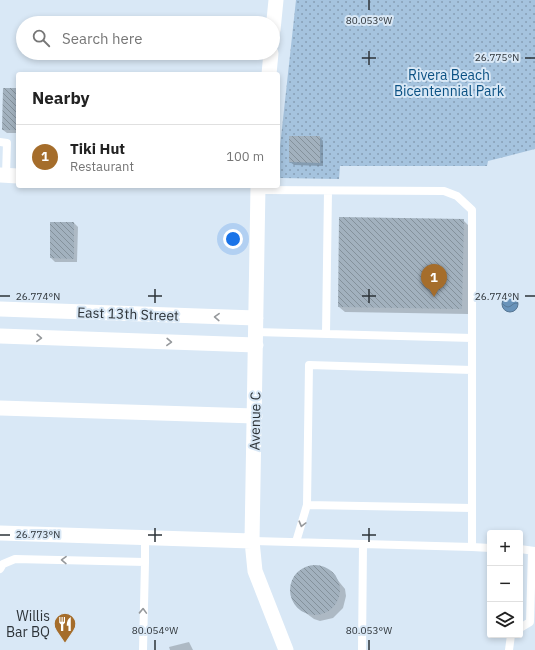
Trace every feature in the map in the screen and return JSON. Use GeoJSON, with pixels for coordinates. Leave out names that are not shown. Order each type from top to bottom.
{"type":"FeatureCollection","features":[{"type":"Feature","properties":{"kind":"street"},"geometry":{"type":"LineString","coordinates":[[274,16],[276,0]]}},
{"type":"Feature","properties":{"kind":"street"},"geometry":{"type":"LineString","coordinates":[[269,72],[270,60]]}},
{"type":"Feature","properties":{"kind":"street","name":"Avenue C"},"geometry":{"type":"LineString","coordinates":[[258,188],[252,541],[255,571],[286,650]]}},
{"type":"Feature","properties":{"kind":"street","name":"East 13th Street"},"geometry":{"type":"LineString","coordinates":[[0,309],[256,332]]}},
{"type":"Feature","properties":{"kind":"street","name":"East 13th Street"},"geometry":{"type":"LineString","coordinates":[[0,336],[256,332]]}},
{"type":"Feature","properties":{"kind":"street"},"geometry":{"type":"LineString","coordinates":[[0,408],[255,416]]}},
{"type":"Feature","properties":{"kind":"street"},"geometry":{"type":"LineString","coordinates":[[0,533],[252,541]]}},
{"type":"Feature","properties":{"kind":"lane"},"geometry":{"type":"LineString","coordinates":[[0,142],[7,143],[8,176]]}},
{"type":"Feature","properties":{"kind":"lane"},"geometry":{"type":"LineString","coordinates":[[258,188],[328,191],[444,191],[465,202],[472,210],[472,547]]}},
{"type":"Feature","properties":{"kind":"lane"},"geometry":{"type":"LineString","coordinates":[[326,334],[328,191]]}},
{"type":"Feature","properties":{"kind":"lane"},"geometry":{"type":"LineString","coordinates":[[256,332],[472,338]]}},
{"type":"Feature","properties":{"kind":"lane"},"geometry":{"type":"LineString","coordinates":[[296,542],[307,505],[309,365],[472,370]]}},
{"type":"Feature","properties":{"kind":"lane"},"geometry":{"type":"LineString","coordinates":[[307,505],[472,508]]}},
{"type":"Feature","properties":{"kind":"lane"},"geometry":{"type":"LineString","coordinates":[[143,650],[146,538]]}},
{"type":"Feature","properties":{"kind":"lane"},"geometry":{"type":"LineString","coordinates":[[252,541],[487,548]]}},
{"type":"Feature","properties":{"kind":"lane"},"geometry":{"type":"LineString","coordinates":[[362,650],[363,544]]}},
{"type":"Feature","properties":{"kind":"lane"},"geometry":{"type":"LineString","coordinates":[[523,549],[533,551],[530,622],[523,626]]}},
{"type":"Feature","properties":{"kind":"lane"},"geometry":{"type":"LineString","coordinates":[[0,569],[3,564],[15,559],[145,562]]}},
{"type":"Feature","properties":{"kind":"lane"},"geometry":{"type":"LineString","coordinates":[[509,650],[511,638]]}},
{"type":"Feature","properties":{"kind":"green space","name":"Rivera Beach Bicentennial Park"},"geometry":{"type":"Polygon","coordinates":[[[296,0],[535,0],[535,149],[488,161],[487,166],[340,166],[339,179],[280,178],[280,147],[296,0]]]}},
{"type":"Feature","properties":{"kind":"water"},"geometry":{"type":"Polygon","coordinates":[[[507,296],[513,296],[518,301],[516,310],[513,312],[507,312],[502,307],[502,301],[507,296]]]}},
{"type":"Feature","properties":{"kind":"building"},"geometry":{"type":"Polygon","coordinates":[[[3,88],[16,88],[16,130],[2,130],[3,88]]]}},
{"type":"Feature","properties":{"kind":"building"},"geometry":{"type":"Polygon","coordinates":[[[289,136],[320,136],[320,163],[289,162],[289,136]]]}},
{"type":"Feature","properties":{"kind":"building"},"geometry":{"type":"Polygon","coordinates":[[[339,217],[464,219],[462,309],[338,307],[339,217]]]}},
{"type":"Feature","properties":{"kind":"building"},"geometry":{"type":"Polygon","coordinates":[[[50,222],[74,222],[74,259],[50,258],[50,222]]]}},
{"type":"Feature","properties":{"kind":"building"},"geometry":{"type":"Polygon","coordinates":[[[315,565],[325,567],[333,572],[338,580],[340,590],[338,600],[333,608],[325,613],[315,615],[305,613],[297,608],[292,600],[290,590],[292,580],[297,572],[305,567],[315,565]]]}},
{"type":"Feature","properties":{"kind":"place","name":"Tiki Hut"},"geometry":{"type":"Point","coordinates":[434,297]}},
{"type":"Feature","properties":{"kind":"place","name":"Willis Bar BQ"},"geometry":{"type":"Point","coordinates":[65,644]}}]}
